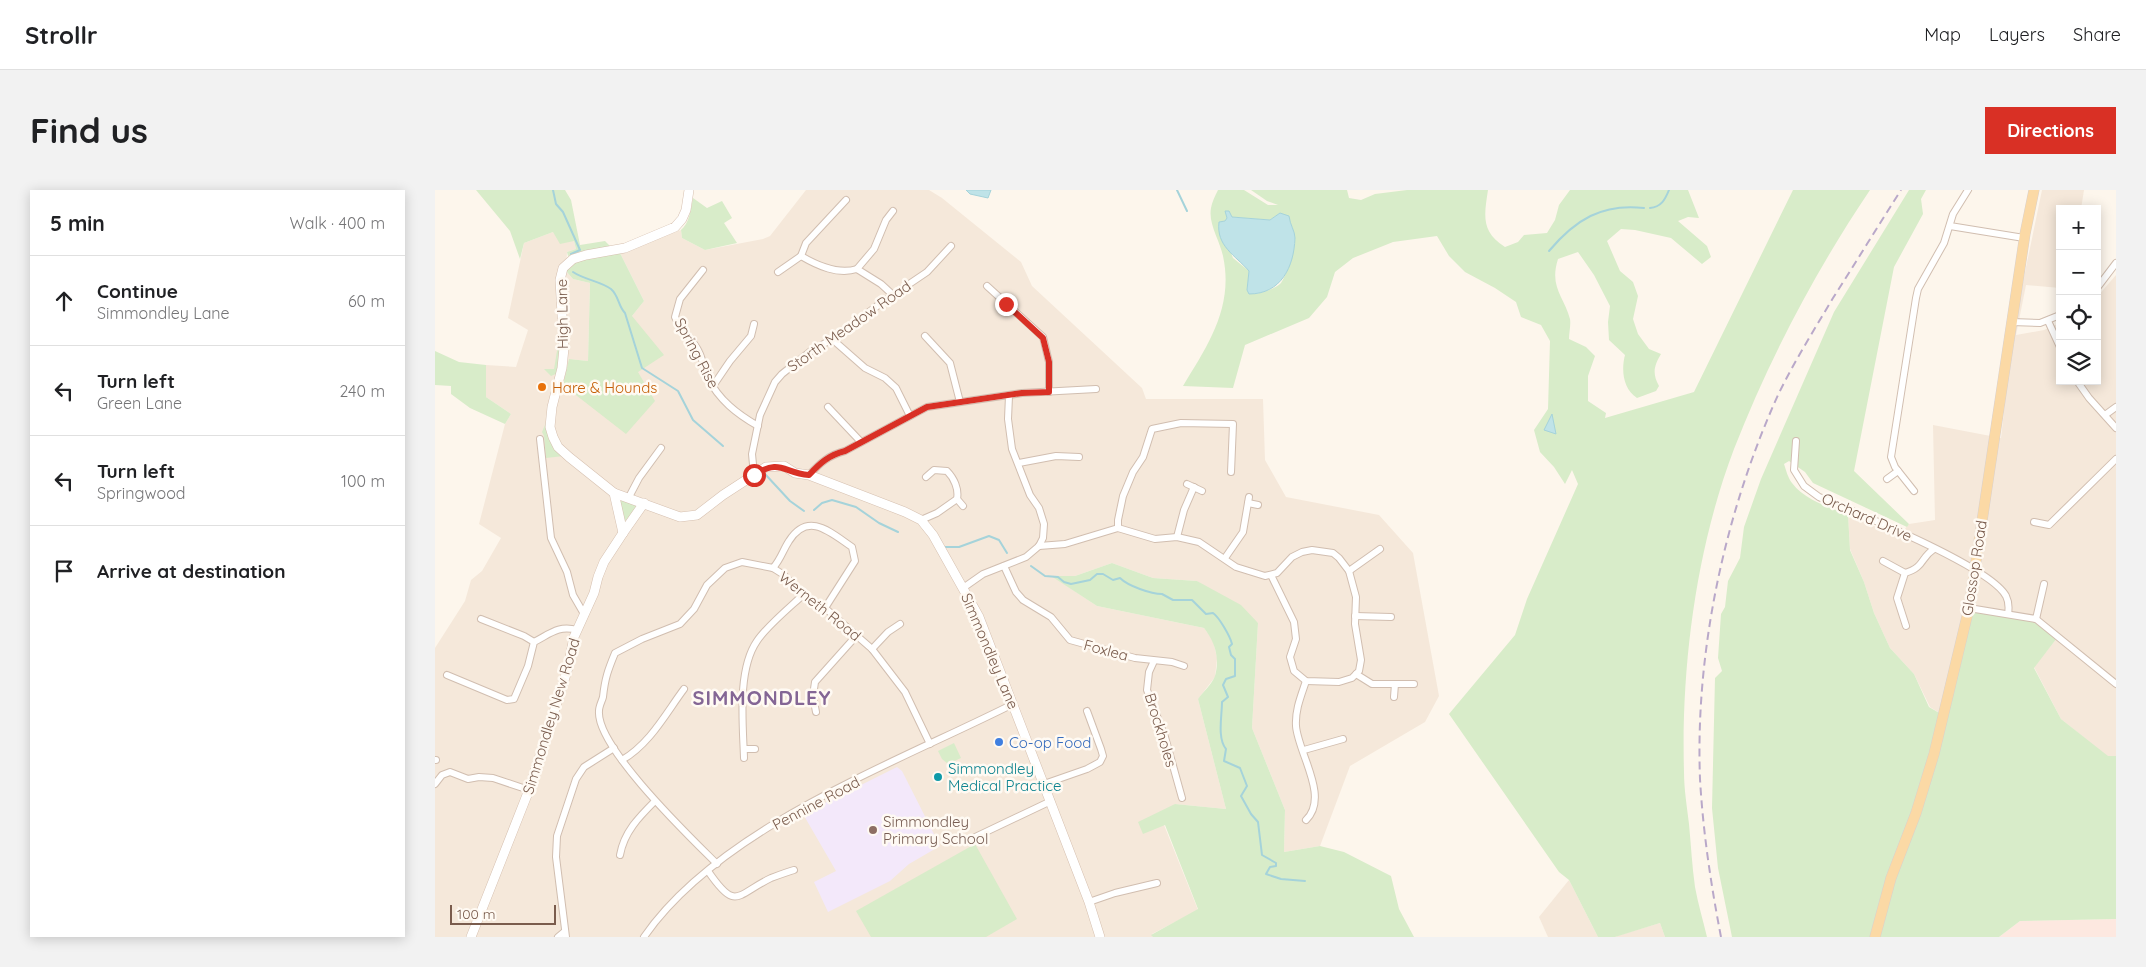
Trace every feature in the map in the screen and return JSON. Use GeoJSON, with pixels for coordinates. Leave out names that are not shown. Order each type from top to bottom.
{"type":"FeatureCollection","features":[{"type":"Feature","properties":{"kind":"main road","name":"Glossop Road"},"geometry":{"type":"LineString","coordinates":[[1875,937],[1891,878],[1916,813],[1934,754],[1969,608],[2024,238],[2034,190]]}},
{"type":"Feature","properties":{"kind":"street","name":"High Lane"},"geometry":{"type":"LineString","coordinates":[[614,493],[558,447],[550,427],[551,408],[562,368],[564,348],[561,273],[567,263],[573,259],[625,248],[675,227],[687,210],[689,190]]}},
{"type":"Feature","properties":{"kind":"street"},"geometry":{"type":"LineString","coordinates":[[1914,491],[1898,471],[1891,457],[1916,298],[1918,289],[1944,243],[1953,214],[1968,190]]}},
{"type":"Feature","properties":{"kind":"street"},"geometry":{"type":"LineString","coordinates":[[778,272],[801,256],[806,243],[846,200]]}},
{"type":"Feature","properties":{"kind":"street"},"geometry":{"type":"LineString","coordinates":[[801,256],[819,266],[848,272],[857,269],[875,249],[886,220],[893,211]]}},
{"type":"Feature","properties":{"kind":"street"},"geometry":{"type":"LineString","coordinates":[[1950,226],[2024,238]]}},
{"type":"Feature","properties":{"kind":"street","name":"Storth Meadow Road"},"geometry":{"type":"LineString","coordinates":[[754,475],[752,454],[758,426],[764,405],[775,382],[811,351],[832,340],[927,272],[951,246]]}},
{"type":"Feature","properties":{"kind":"street"},"geometry":{"type":"LineString","coordinates":[[2101,284],[2115,268]]}},
{"type":"Feature","properties":{"kind":"street"},"geometry":{"type":"LineString","coordinates":[[857,269],[881,284],[893,295]]}},
{"type":"Feature","properties":{"kind":"street","name":"Spring Rise"},"geometry":{"type":"LineString","coordinates":[[703,270],[680,299],[675,317],[699,351],[713,386],[728,406],[758,426]]}},
{"type":"Feature","properties":{"kind":"street"},"geometry":{"type":"LineString","coordinates":[[987,286],[1043,338],[1049,362],[1049,392]]}},
{"type":"Feature","properties":{"kind":"street"},"geometry":{"type":"LineString","coordinates":[[2011,322],[2048,321],[2056,317]]}},
{"type":"Feature","properties":{"kind":"street"},"geometry":{"type":"LineString","coordinates":[[2048,321],[2057,340]]}},
{"type":"Feature","properties":{"kind":"street"},"geometry":{"type":"LineString","coordinates":[[713,386],[730,361],[751,336],[754,324]]}},
{"type":"Feature","properties":{"kind":"street"},"geometry":{"type":"LineString","coordinates":[[925,336],[950,363],[960,402]]}},
{"type":"Feature","properties":{"kind":"street"},"geometry":{"type":"LineString","coordinates":[[832,340],[865,368],[885,378],[896,388],[910,416]]}},
{"type":"Feature","properties":{"kind":"street"},"geometry":{"type":"LineString","coordinates":[[2080,385],[2116,428]]}},
{"type":"Feature","properties":{"kind":"street"},"geometry":{"type":"LineString","coordinates":[[809,475],[832,454],[845,451],[927,407],[1009,396],[1096,389]]}},
{"type":"Feature","properties":{"kind":"street"},"geometry":{"type":"LineString","coordinates":[[963,588],[983,574],[1026,557],[1039,546],[1043,538],[1044,524],[1039,508],[1030,495],[1012,449],[1008,419],[1009,396]]}},
{"type":"Feature","properties":{"kind":"street"},"geometry":{"type":"LineString","coordinates":[[828,407],[861,442]]}},
{"type":"Feature","properties":{"kind":"street"},"geometry":{"type":"LineString","coordinates":[[2105,415],[2116,408]]}},
{"type":"Feature","properties":{"kind":"street"},"geometry":{"type":"LineString","coordinates":[[1118,528],[1123,496],[1133,472],[1143,456],[1152,429],[1181,423],[1233,424],[1231,472]]}},
{"type":"Feature","properties":{"kind":"street"},"geometry":{"type":"LineString","coordinates":[[540,439],[551,538],[567,572],[573,595],[584,614]]}},
{"type":"Feature","properties":{"kind":"street","name":"Orchard Drive"},"geometry":{"type":"LineString","coordinates":[[1796,441],[1794,470],[1804,486],[1819,496],[1916,539],[1974,569],[2001,589],[2009,605],[2008,614]]}},
{"type":"Feature","properties":{"kind":"street"},"geometry":{"type":"LineString","coordinates":[[629,498],[639,478],[661,448]]}},
{"type":"Feature","properties":{"kind":"street"},"geometry":{"type":"LineString","coordinates":[[1019,464],[1056,456],[1079,457]]}},
{"type":"Feature","properties":{"kind":"street"},"geometry":{"type":"LineString","coordinates":[[2034,522],[2049,525],[2116,459]]}},
{"type":"Feature","properties":{"kind":"street","name":"Simmondley Lane"},"geometry":{"type":"LineString","coordinates":[[614,493],[680,517],[697,515],[723,494],[766,467],[783,466],[795,473],[809,475],[921,520],[933,535],[979,617],[1051,801],[1101,937]]}},
{"type":"Feature","properties":{"kind":"street"},"geometry":{"type":"LineString","coordinates":[[926,477],[935,470],[947,471],[954,481],[958,494],[957,499],[963,506]]}},
{"type":"Feature","properties":{"kind":"street"},"geometry":{"type":"LineString","coordinates":[[1887,479],[1898,471]]}},
{"type":"Feature","properties":{"kind":"street"},"geometry":{"type":"LineString","coordinates":[[1187,484],[1202,491]]}},
{"type":"Feature","properties":{"kind":"street"},"geometry":{"type":"LineString","coordinates":[[1177,537],[1194,488]]}},
{"type":"Feature","properties":{"kind":"street"},"geometry":{"type":"LineString","coordinates":[[614,493],[623,532]]}},
{"type":"Feature","properties":{"kind":"street"},"geometry":{"type":"LineString","coordinates":[[921,520],[937,513],[957,499]]}},
{"type":"Feature","properties":{"kind":"street"},"geometry":{"type":"LineString","coordinates":[[1225,558],[1243,532],[1249,500],[1259,505]]}},
{"type":"Feature","properties":{"kind":"street","name":"Simmondley New Road"},"geometry":{"type":"LineString","coordinates":[[471,937],[529,790],[566,675],[574,637],[595,593],[598,577],[604,562],[644,503]]}},
{"type":"Feature","properties":{"kind":"street"},"geometry":{"type":"LineString","coordinates":[[773,568],[781,558],[787,543],[797,530],[808,525],[819,526],[852,547],[855,561],[825,608]]}},
{"type":"Feature","properties":{"kind":"street"},"geometry":{"type":"LineString","coordinates":[[1039,546],[1065,544],[1118,528],[1155,540],[1177,537],[1199,542],[1236,567],[1260,575],[1277,573],[1293,557],[1301,552],[1312,550],[1333,553],[1349,571],[1356,597],[1355,616],[1361,660],[1356,674],[1347,681],[1306,681],[1294,671],[1290,658],[1296,639],[1295,622],[1271,575]]}},
{"type":"Feature","properties":{"kind":"street"},"geometry":{"type":"LineString","coordinates":[[1349,571],[1380,549]]}},
{"type":"Feature","properties":{"kind":"street"},"geometry":{"type":"LineString","coordinates":[[1883,561],[1905,573],[1916,570],[1922,564],[1928,552],[1934,549]]}},
{"type":"Feature","properties":{"kind":"street","name":"Werneth Road"},"geometry":{"type":"LineString","coordinates":[[717,864],[655,801],[622,760],[602,727],[599,712],[603,698],[604,682],[615,653],[642,639],[680,624],[694,609],[707,586],[725,568],[742,562],[773,568],[784,575],[803,595],[825,608],[857,635],[872,649],[905,692],[930,744]]}},
{"type":"Feature","properties":{"kind":"street","name":"Foxlea"},"geometry":{"type":"LineString","coordinates":[[1004,566],[1016,592],[1023,600],[1051,617],[1070,640],[1153,661],[1172,662],[1184,666]]}},
{"type":"Feature","properties":{"kind":"street"},"geometry":{"type":"LineString","coordinates":[[1905,573],[1897,598],[1906,626]]}},
{"type":"Feature","properties":{"kind":"street"},"geometry":{"type":"LineString","coordinates":[[2036,619],[2044,584]]}},
{"type":"Feature","properties":{"kind":"street"},"geometry":{"type":"LineString","coordinates":[[744,758],[743,684],[748,657],[757,640],[803,595]]}},
{"type":"Feature","properties":{"kind":"street"},"geometry":{"type":"LineString","coordinates":[[1969,608],[2036,619],[2116,684]]}},
{"type":"Feature","properties":{"kind":"street"},"geometry":{"type":"LineString","coordinates":[[1355,616],[1391,618]]}},
{"type":"Feature","properties":{"kind":"street"},"geometry":{"type":"LineString","coordinates":[[481,619],[524,636],[534,642]]}},
{"type":"Feature","properties":{"kind":"street"},"geometry":{"type":"LineString","coordinates":[[872,649],[888,632],[900,624]]}},
{"type":"Feature","properties":{"kind":"street"},"geometry":{"type":"LineString","coordinates":[[447,676],[507,700],[514,700],[528,666],[534,642],[552,631],[562,628],[577,630]]}},
{"type":"Feature","properties":{"kind":"street"},"geometry":{"type":"LineString","coordinates":[[816,712],[813,696],[815,682],[857,635]]}},
{"type":"Feature","properties":{"kind":"street","name":"Brockholes"},"geometry":{"type":"LineString","coordinates":[[1153,661],[1149,672],[1147,690],[1165,737],[1182,798]]}},
{"type":"Feature","properties":{"kind":"street"},"geometry":{"type":"LineString","coordinates":[[1356,674],[1372,684],[1414,684]]}},
{"type":"Feature","properties":{"kind":"street"},"geometry":{"type":"LineString","coordinates":[[1305,820],[1313,813],[1316,798],[1304,750],[1299,741],[1297,727],[1297,712],[1306,681]]}},
{"type":"Feature","properties":{"kind":"street"},"geometry":{"type":"LineString","coordinates":[[1394,697],[1395,684]]}},
{"type":"Feature","properties":{"kind":"street"},"geometry":{"type":"LineString","coordinates":[[622,760],[636,750],[645,740],[684,689]]}},
{"type":"Feature","properties":{"kind":"street","name":"Pennine Road"},"geometry":{"type":"LineString","coordinates":[[644,937],[675,901],[708,871],[759,834],[805,806],[1013,704]]}},
{"type":"Feature","properties":{"kind":"street"},"geometry":{"type":"LineString","coordinates":[[1044,784],[1101,762],[1103,756],[1087,712]]}},
{"type":"Feature","properties":{"kind":"street"},"geometry":{"type":"LineString","coordinates":[[1304,750],[1343,739]]}},
{"type":"Feature","properties":{"kind":"street"},"geometry":{"type":"LineString","coordinates":[[558,937],[565,934],[557,858],[557,836],[576,779],[584,767],[614,748]]}},
{"type":"Feature","properties":{"kind":"street"},"geometry":{"type":"LineString","coordinates":[[743,749],[755,749]]}},
{"type":"Feature","properties":{"kind":"street"},"geometry":{"type":"LineString","coordinates":[[435,784],[441,775],[451,772],[468,779],[479,777],[493,778],[529,790]]}},
{"type":"Feature","properties":{"kind":"street"},"geometry":{"type":"LineString","coordinates":[[620,855],[622,846],[634,822],[655,801]]}},
{"type":"Feature","properties":{"kind":"street"},"geometry":{"type":"LineString","coordinates":[[971,839],[1051,801]]}},
{"type":"Feature","properties":{"kind":"street"},"geometry":{"type":"LineString","coordinates":[[708,871],[725,893],[733,897],[740,897],[771,878],[794,870]]}},
{"type":"Feature","properties":{"kind":"street"},"geometry":{"type":"LineString","coordinates":[[1089,902],[1115,893],[1157,883]]}},
{"type":"Feature","properties":{"kind":"shaded area"},"geometry":{"type":"Polygon","coordinates":[[[806,190],[929,190],[942,198],[1021,262],[1032,286],[1142,388],[1146,399],[1263,399],[1265,460],[1286,497],[1379,515],[1413,553],[1439,696],[1425,722],[1350,766],[1320,846],[1284,852],[1285,810],[1252,728],[1258,623],[1197,581],[1153,578],[1112,563],[1075,576],[1052,576],[1097,606],[1204,628],[1213,640],[1217,658],[1215,677],[1198,699],[1226,809],[1175,804],[1164,825],[1198,910],[1152,934],[1153,937],[435,937],[435,648],[465,601],[471,580],[482,571],[501,538],[479,524],[505,424],[511,414],[486,397],[486,365],[516,367],[528,330],[508,318],[524,243],[553,232],[574,241],[576,249],[567,252],[566,271],[573,279],[590,283],[588,361],[569,359],[638,372],[632,316],[644,301],[620,253],[681,230],[682,238],[705,250],[763,239],[770,236],[806,190]]]}},
{"type":"Feature","properties":{"kind":"shaded area"},"geometry":{"type":"Polygon","coordinates":[[[2042,190],[2084,190],[2082,205],[2056,205],[2056,288],[2026,285],[2016,335],[2044,330],[2056,325],[2056,385],[2101,385],[2101,292],[2116,275],[2116,756],[2108,757],[2061,719],[2034,667],[2057,638],[1941,714],[1930,707],[1914,674],[1890,648],[1874,613],[1864,582],[1850,549],[1848,514],[1898,537],[1909,524],[1935,520],[1933,425],[2001,438],[2010,357],[2042,190]]]}},
{"type":"Feature","properties":{"kind":"shaded area","name":"Simmondley Primary School"},"geometry":{"type":"Polygon","coordinates":[[[897,767],[902,771],[940,846],[909,864],[890,881],[828,912],[814,882],[836,871],[803,814],[897,767]]]}},
{"type":"Feature","properties":{"kind":"shaded area"},"geometry":{"type":"Polygon","coordinates":[[[1569,880],[1598,937],[1548,937],[1539,917],[1569,880]]]}},
{"type":"Feature","properties":{"kind":"shaded area"},"geometry":{"type":"Polygon","coordinates":[[[2116,919],[2116,937],[1999,937],[2020,921],[2116,919]]]}},
{"type":"Feature","properties":{"kind":"shaded area"},"geometry":{"type":"Polygon","coordinates":[[[1660,923],[1665,937],[1615,937],[1620,935],[1660,923]]]}},
{"type":"Feature","properties":{"kind":"green space"},"geometry":{"type":"Polygon","coordinates":[[[476,190],[565,190],[571,200],[580,245],[605,241],[610,246],[568,256],[567,252],[576,249],[574,241],[560,244],[553,232],[524,243],[520,259],[510,231],[476,190]]]}},
{"type":"Feature","properties":{"kind":"green space"},"geometry":{"type":"Polygon","coordinates":[[[1218,190],[1244,190],[1268,205],[1278,205],[1267,201],[1251,190],[1347,190],[1349,198],[1361,200],[1375,194],[1407,190],[1488,190],[1486,223],[1492,235],[1505,247],[1518,242],[1524,235],[1547,233],[1555,220],[1559,205],[1570,190],[1688,190],[1699,218],[1688,217],[1678,221],[1707,246],[1711,257],[1702,264],[1671,238],[1621,229],[1607,241],[1620,271],[1633,282],[1638,296],[1633,319],[1638,334],[1649,349],[1661,354],[1655,370],[1655,377],[1659,386],[1656,391],[1637,398],[1629,390],[1623,373],[1625,355],[1609,340],[1608,322],[1610,306],[1594,275],[1578,252],[1558,259],[1555,277],[1558,291],[1570,319],[1569,339],[1586,347],[1595,356],[1588,376],[1588,401],[1606,413],[1605,418],[1694,392],[1793,190],[1870,190],[1812,283],[1762,382],[1734,449],[1721,487],[1701,567],[1688,650],[1685,691],[1684,772],[1695,887],[1707,937],[1665,937],[1660,923],[1615,937],[1598,937],[1569,880],[1559,872],[1449,714],[1515,635],[1527,599],[1578,484],[1572,470],[1565,484],[1554,467],[1540,452],[1534,430],[1548,409],[1550,341],[1541,325],[1521,317],[1516,302],[1465,272],[1449,256],[1437,236],[1393,242],[1353,258],[1335,272],[1327,297],[1309,318],[1245,345],[1233,388],[1183,386],[1210,340],[1222,309],[1225,292],[1223,256],[1211,220],[1211,208],[1218,190]],[[1226,211],[1227,218],[1225,221],[1219,222],[1233,258],[1249,271],[1247,290],[1256,294],[1279,285],[1291,261],[1295,242],[1295,236],[1289,219],[1280,213],[1270,220],[1232,217],[1226,211]]]}},
{"type":"Feature","properties":{"kind":"green space"},"geometry":{"type":"Polygon","coordinates":[[[1909,190],[1926,190],[1921,199],[1923,214],[1894,267],[1854,471],[1909,524],[1907,527],[1813,483],[1805,472],[1789,461],[1784,464],[1791,481],[1803,494],[1817,502],[1848,514],[1850,550],[1864,582],[1874,613],[1890,648],[1914,674],[1929,707],[1941,714],[1971,610],[2036,622],[2057,638],[2034,668],[2061,719],[2108,756],[2116,756],[2116,919],[2020,921],[1999,937],[1732,937],[1718,868],[1712,808],[1715,678],[1722,671],[1718,658],[1721,614],[1725,607],[1728,581],[1740,558],[1744,527],[1761,479],[1834,312],[1909,190]]]}},
{"type":"Feature","properties":{"kind":"green space"},"geometry":{"type":"Polygon","coordinates":[[[693,198],[707,208],[722,201],[732,218],[724,223],[737,243],[705,250],[682,238],[681,230],[688,220],[693,198]]]}},
{"type":"Feature","properties":{"kind":"green space"},"geometry":{"type":"Polygon","coordinates":[[[620,253],[644,301],[632,316],[664,355],[638,372],[655,401],[626,434],[563,385],[569,359],[588,361],[590,283],[573,279],[566,271],[576,261],[620,253]]]}},
{"type":"Feature","properties":{"kind":"green space"},"geometry":{"type":"Polygon","coordinates":[[[558,345],[561,346],[558,373],[551,376],[544,369],[554,369],[558,345]]]}},
{"type":"Feature","properties":{"kind":"green space"},"geometry":{"type":"Polygon","coordinates":[[[435,351],[459,362],[486,365],[486,397],[511,414],[505,424],[470,408],[451,394],[451,386],[435,385],[435,351]]]}},
{"type":"Feature","properties":{"kind":"green space"},"geometry":{"type":"Polygon","coordinates":[[[547,420],[564,456],[546,458],[542,432],[547,420]]]}},
{"type":"Feature","properties":{"kind":"green space"},"geometry":{"type":"Polygon","coordinates":[[[620,500],[636,505],[636,509],[625,521],[623,521],[620,500]]]}},
{"type":"Feature","properties":{"kind":"green space"},"geometry":{"type":"Polygon","coordinates":[[[1112,563],[1153,578],[1197,581],[1241,605],[1258,623],[1252,728],[1285,810],[1284,852],[1320,846],[1344,852],[1391,876],[1399,909],[1414,937],[1153,937],[1151,935],[1198,909],[1165,825],[1143,834],[1138,822],[1175,804],[1226,809],[1198,699],[1215,676],[1217,657],[1214,645],[1204,628],[1097,606],[1051,576],[1075,576],[1112,563]]]}},
{"type":"Feature","properties":{"kind":"green space"},"geometry":{"type":"Polygon","coordinates":[[[954,743],[961,758],[948,764],[942,759],[938,751],[954,743]]]}},
{"type":"Feature","properties":{"kind":"green space"},"geometry":{"type":"Polygon","coordinates":[[[975,844],[1017,919],[986,937],[871,937],[856,911],[975,844]]]}},
{"type":"Feature","properties":{"kind":"water"},"geometry":{"type":"Polygon","coordinates":[[[966,190],[991,190],[988,198],[970,194],[966,190]]]}},
{"type":"Feature","properties":{"kind":"water"},"geometry":{"type":"Polygon","coordinates":[[[1225,211],[1229,211],[1232,217],[1270,220],[1280,213],[1289,216],[1295,238],[1292,259],[1284,277],[1270,289],[1260,293],[1249,294],[1247,290],[1249,271],[1228,250],[1220,238],[1219,222],[1225,221],[1227,218],[1225,211]]]}},
{"type":"Feature","properties":{"kind":"water"},"geometry":{"type":"Polygon","coordinates":[[[1552,414],[1556,434],[1544,430],[1552,414]]]}},
{"type":"Feature","properties":{"kind":"waterway"},"geometry":{"type":"LineString","coordinates":[[553,190],[556,204],[563,212],[580,250],[571,254]]}},
{"type":"Feature","properties":{"kind":"waterway"},"geometry":{"type":"LineString","coordinates":[[1177,190],[1187,211]]}},
{"type":"Feature","properties":{"kind":"waterway"},"geometry":{"type":"LineString","coordinates":[[1650,208],[1662,202],[1669,190]]}},
{"type":"Feature","properties":{"kind":"waterway"},"geometry":{"type":"LineString","coordinates":[[1549,251],[1579,222],[1602,211],[1615,208],[1644,208]]}},
{"type":"Feature","properties":{"kind":"waterway"},"geometry":{"type":"LineString","coordinates":[[573,272],[607,286],[614,292],[625,313],[642,368],[678,391],[693,420],[723,446]]}},
{"type":"Feature","properties":{"kind":"waterway"},"geometry":{"type":"LineString","coordinates":[[765,474],[790,501],[804,511]]}},
{"type":"Feature","properties":{"kind":"waterway"},"geometry":{"type":"LineString","coordinates":[[814,510],[822,503],[832,500],[856,507],[879,523],[898,532]]}},
{"type":"Feature","properties":{"kind":"waterway"},"geometry":{"type":"LineString","coordinates":[[944,547],[959,547],[989,536],[999,540],[1007,553]]}},
{"type":"Feature","properties":{"kind":"waterway"},"geometry":{"type":"LineString","coordinates":[[1031,566],[1045,576],[1058,577],[1064,582],[1071,584],[1090,580],[1097,574],[1103,574],[1113,580],[1120,578],[1134,587],[1162,594],[1173,600],[1192,600],[1206,614],[1213,613],[1215,615],[1229,636],[1232,644],[1229,647],[1231,655],[1235,659],[1235,676],[1226,679],[1223,685],[1228,697],[1222,702],[1221,733],[1226,749],[1224,761],[1240,768],[1247,786],[1241,796],[1258,822],[1262,855],[1276,863],[1276,866],[1270,867],[1266,874],[1281,879],[1305,881]]}},
{"type":"Feature","properties":{"kind":"railway"},"geometry":{"type":"LineString","coordinates":[[1721,937],[1703,819],[1700,779],[1703,681],[1717,583],[1743,486],[1759,440],[1778,395],[1797,358],[1901,190]]}},
{"type":"Feature","properties":{"kind":"place","name":"Hare & Hounds"},"geometry":{"type":"Point","coordinates":[542,387]}},
{"type":"Feature","properties":{"kind":"place","name":"Co-op Food"},"geometry":{"type":"Point","coordinates":[999,742]}},
{"type":"Feature","properties":{"kind":"place","name":"Simmondley Medical Practice"},"geometry":{"type":"Point","coordinates":[938,777]}},
{"type":"Feature","properties":{"kind":"place","name":"Simmondley Primary School"},"geometry":{"type":"Point","coordinates":[873,830]}},
{"type":"Feature","properties":{"kind":"district","name":"SIMMONDLEY"},"geometry":{"type":"Point","coordinates":[762,697]}},
{"type":"Feature","properties":{"kind":"route"},"geometry":{"type":"LineString","coordinates":[[754,475],[766,467],[783,466],[795,473],[809,475],[832,454],[845,451],[927,407],[1022,393],[1049,392],[1049,362],[1043,338],[1035,328],[1006,304]]}}]}
